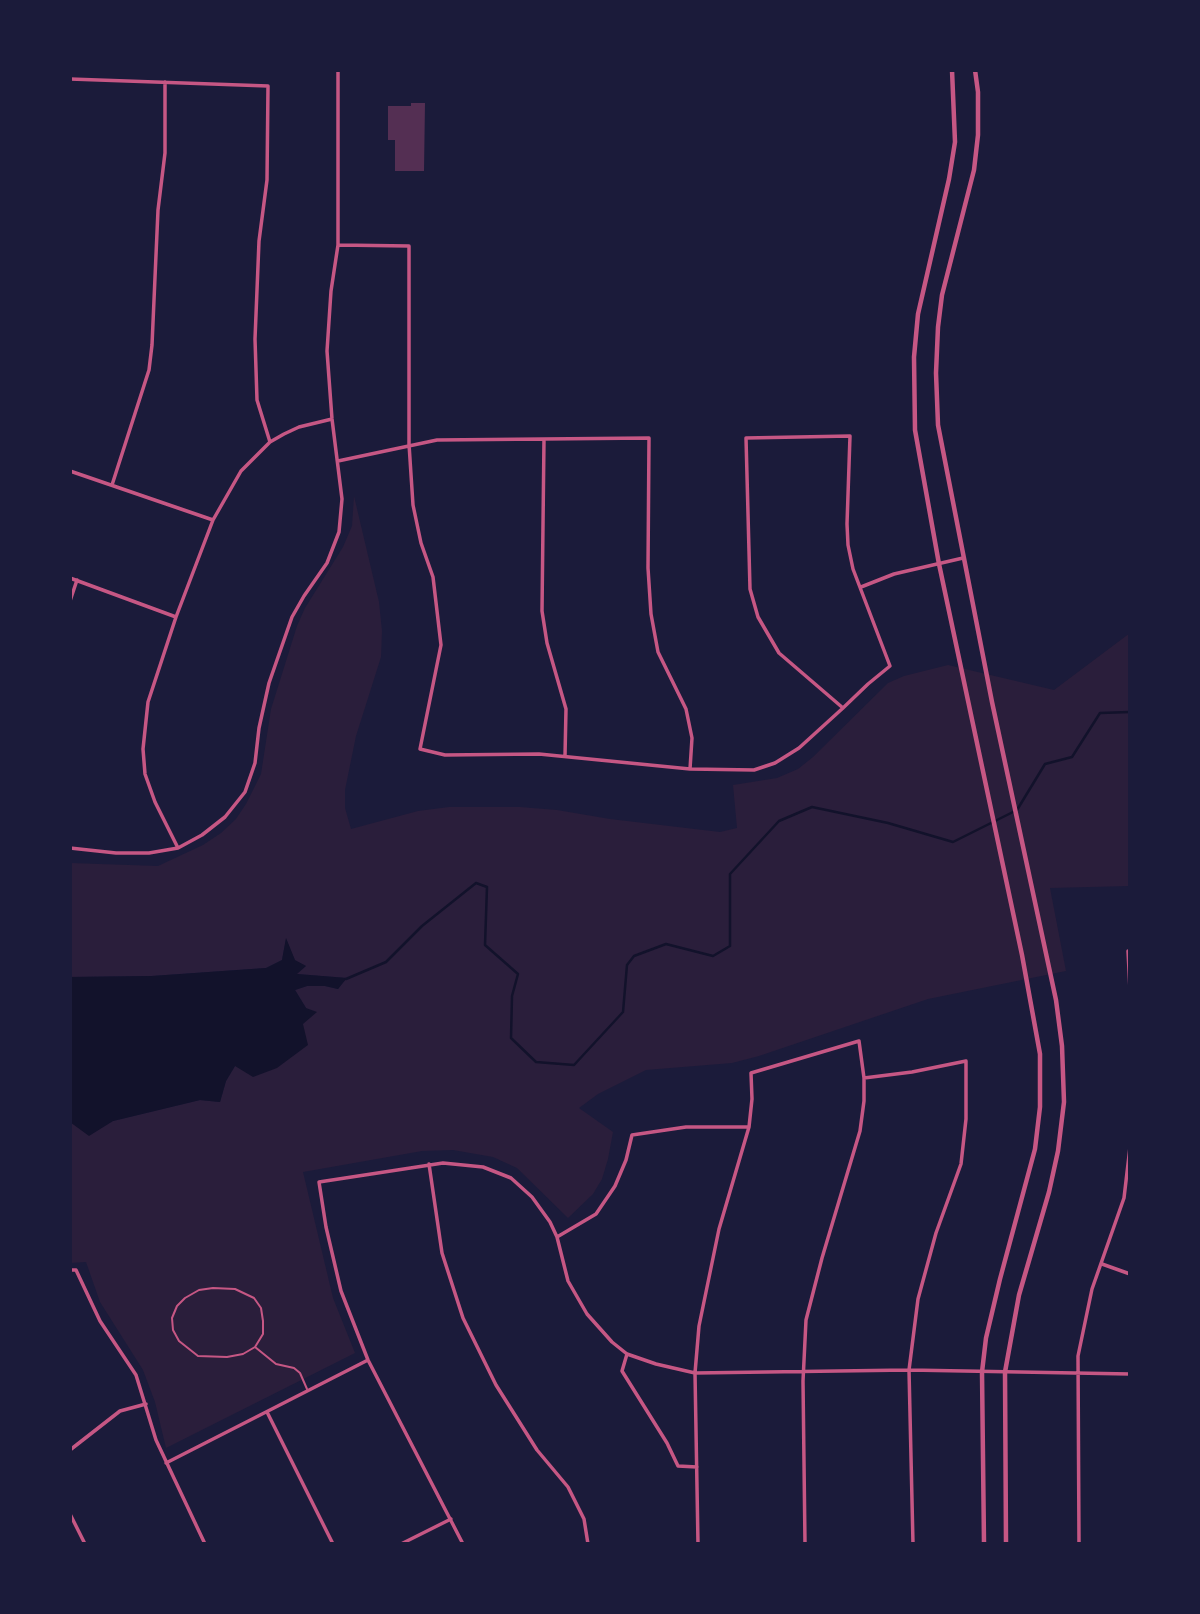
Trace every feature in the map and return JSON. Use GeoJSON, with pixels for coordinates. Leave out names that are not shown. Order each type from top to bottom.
{"type":"FeatureCollection","features":[{"type":"Feature","properties":{"kind":"street"},"geometry":{"type":"LineString","coordinates":[[70,848],[149,853],[178,848],[202,835],[225,817],[245,792],[256,763],[262,717],[282,642],[304,596],[327,562],[339,532],[342,499],[327,351],[331,291],[338,245],[338,70]]}},
{"type":"Feature","properties":{"kind":"street"},"geometry":{"type":"LineString","coordinates":[[952,70],[955,142],[949,179],[921,292],[914,358],[915,430],[939,564],[1022,955],[1040,1054],[1040,1107],[1035,1149],[1000,1279],[986,1338],[982,1372],[984,1544]]}},
{"type":"Feature","properties":{"kind":"street"},"geometry":{"type":"LineString","coordinates":[[975,70],[979,113],[974,170],[942,295],[936,353],[938,425],[992,702],[1056,1000],[1064,1102],[1058,1151],[1019,1295],[1005,1372],[1006,1544]]}},
{"type":"Feature","properties":{"kind":"street"},"geometry":{"type":"LineString","coordinates":[[70,79],[268,86],[267,180],[259,242],[255,339],[257,400],[270,442]]}},
{"type":"Feature","properties":{"kind":"street"},"geometry":{"type":"LineString","coordinates":[[112,485],[149,370],[158,210],[165,153],[165,82]]}},
{"type":"Feature","properties":{"kind":"street"},"geometry":{"type":"LineString","coordinates":[[338,245],[409,246],[413,505],[421,543],[433,577],[441,645],[420,749],[445,755],[565,756],[690,768],[754,770],[775,763],[799,748],[890,666],[853,569],[848,535],[850,436],[746,438],[750,589],[758,617],[779,653],[843,708]]}},
{"type":"Feature","properties":{"kind":"street"},"geometry":{"type":"LineString","coordinates":[[178,848],[155,802],[145,774],[143,749],[148,702],[176,617],[213,520],[241,471],[270,442],[299,427],[332,419]]}},
{"type":"Feature","properties":{"kind":"street"},"geometry":{"type":"LineString","coordinates":[[338,461],[437,440],[649,438],[651,614],[659,652],[686,709],[692,738],[690,768]]}},
{"type":"Feature","properties":{"kind":"street"},"geometry":{"type":"LineString","coordinates":[[544,439],[542,611],[547,643],[566,709],[565,756]]}},
{"type":"Feature","properties":{"kind":"street"},"geometry":{"type":"LineString","coordinates":[[70,471],[213,520]]}},
{"type":"Feature","properties":{"kind":"street"},"geometry":{"type":"LineString","coordinates":[[861,587],[894,574],[963,558]]}},
{"type":"Feature","properties":{"kind":"street"},"geometry":{"type":"LineString","coordinates":[[70,578],[176,617]]}},
{"type":"Feature","properties":{"kind":"street"},"geometry":{"type":"LineString","coordinates":[[70,601],[77,580]]}},
{"type":"Feature","properties":{"kind":"street"},"geometry":{"type":"LineString","coordinates":[[1129,951],[1130,990]]}},
{"type":"Feature","properties":{"kind":"street"},"geometry":{"type":"LineString","coordinates":[[698,1544],[695,1373],[699,1326],[719,1229],[749,1128],[751,1073],[859,1041],[864,1079],[860,1131],[806,1320],[803,1373],[805,1544]]}},
{"type":"Feature","properties":{"kind":"street"},"geometry":{"type":"LineString","coordinates":[[864,1079],[966,1061],[966,1119],[961,1164],[936,1233],[918,1299],[909,1370],[913,1544]]}},
{"type":"Feature","properties":{"kind":"street"},"geometry":{"type":"LineString","coordinates":[[557,1237],[596,1214],[615,1186],[626,1160],[632,1135],[686,1126],[749,1128]]}},
{"type":"Feature","properties":{"kind":"street"},"geometry":{"type":"LineString","coordinates":[[1079,1544],[1077,1373],[1086,1311],[1124,1198],[1130,1146]]}},
{"type":"Feature","properties":{"kind":"street"},"geometry":{"type":"LineString","coordinates":[[429,1164],[442,1253],[463,1318],[496,1385],[537,1450],[568,1487],[583,1519],[588,1544]]}},
{"type":"Feature","properties":{"kind":"street"},"geometry":{"type":"LineString","coordinates":[[463,1544],[368,1360],[341,1291],[326,1227],[320,1182],[429,1164],[484,1167],[511,1178],[532,1197],[557,1237],[568,1281],[587,1314],[627,1354],[656,1364],[695,1373],[909,1370],[1130,1374]]}},
{"type":"Feature","properties":{"kind":"street"},"geometry":{"type":"LineString","coordinates":[[1102,1264],[1130,1274]]}},
{"type":"Feature","properties":{"kind":"street"},"geometry":{"type":"LineString","coordinates":[[70,1270],[76,1270],[100,1321],[136,1375],[156,1440],[205,1544]]}},
{"type":"Feature","properties":{"kind":"street"},"geometry":{"type":"LineString","coordinates":[[627,1354],[622,1371],[678,1466],[697,1467]]}},
{"type":"Feature","properties":{"kind":"street"},"geometry":{"type":"LineString","coordinates":[[166,1464],[368,1360]]}},
{"type":"Feature","properties":{"kind":"street"},"geometry":{"type":"LineString","coordinates":[[70,1450],[120,1411],[146,1404]]}},
{"type":"Feature","properties":{"kind":"street"},"geometry":{"type":"LineString","coordinates":[[267,1412],[333,1544]]}},
{"type":"Feature","properties":{"kind":"street"},"geometry":{"type":"LineString","coordinates":[[70,1514],[85,1544]]}},
{"type":"Feature","properties":{"kind":"street"},"geometry":{"type":"LineString","coordinates":[[401,1544],[451,1519]]}},
{"type":"Feature","properties":{"kind":"lane"},"geometry":{"type":"LineString","coordinates":[[225,1287],[245,1293],[254,1298],[261,1308],[263,1334],[255,1347],[243,1354],[227,1357],[198,1356],[179,1341],[173,1330],[172,1318],[177,1306],[199,1290],[225,1287]]}},
{"type":"Feature","properties":{"kind":"lane"},"geometry":{"type":"LineString","coordinates":[[255,1347],[276,1364],[293,1368],[300,1373],[307,1390]]}},
{"type":"Feature","properties":{"kind":"shaded area"},"geometry":{"type":"Polygon","coordinates":[[[354,496],[379,602],[382,631],[381,657],[356,736],[345,790],[345,808],[351,829],[418,811],[449,807],[557,810],[720,832],[737,828],[733,785],[777,778],[798,769],[888,683],[904,676],[948,665],[1054,690],[1130,633],[1130,886],[1050,888],[1066,971],[928,999],[732,1063],[646,1070],[598,1094],[579,1108],[613,1132],[608,1159],[602,1179],[593,1194],[568,1218],[517,1168],[493,1157],[453,1150],[422,1151],[303,1172],[333,1298],[355,1353],[166,1448],[155,1402],[143,1370],[100,1302],[86,1262],[70,1263],[70,1122],[89,1135],[113,1121],[200,1100],[220,1102],[226,1081],[235,1066],[302,1024],[306,1008],[295,990],[307,986],[338,989],[346,978],[296,974],[306,966],[295,961],[286,939],[282,960],[266,968],[152,976],[70,977],[70,863],[158,866],[203,845],[236,819],[261,774],[271,709],[297,626],[305,608],[343,547],[352,526],[354,496]]]}},
{"type":"Feature","properties":{"kind":"shaded area"},"geometry":{"type":"Polygon","coordinates":[[[286,938],[295,960],[306,966],[297,974],[347,978],[338,989],[307,986],[295,990],[306,1008],[317,1012],[303,1024],[308,1045],[277,1068],[253,1077],[235,1066],[226,1081],[220,1102],[200,1100],[113,1121],[89,1136],[70,1122],[70,977],[152,976],[266,968],[282,960],[286,938]]]}},
{"type":"Feature","properties":{"kind":"building"},"geometry":{"type":"Polygon","coordinates":[[[411,103],[425,103],[424,171],[395,171],[395,140],[388,140],[388,106],[411,106],[411,103]]]}},
{"type":"Feature","properties":{"kind":"waterway"},"geometry":{"type":"LineString","coordinates":[[346,979],[386,962],[422,926],[476,883],[487,887],[485,945],[518,974],[512,996],[511,1038],[536,1062],[574,1065],[623,1012],[627,965],[634,956],[666,944],[713,956],[730,946],[730,874],[779,821],[812,807],[888,823],[953,842],[1017,810],[1045,764],[1072,757],[1100,713],[1130,712]]}}]}
